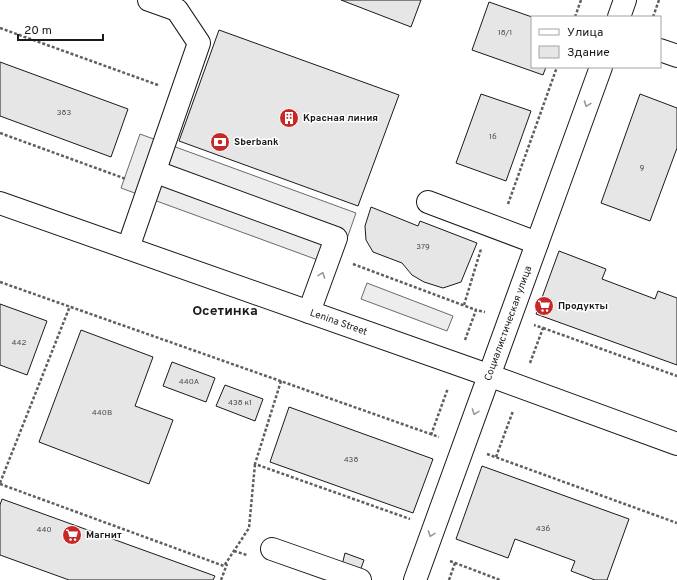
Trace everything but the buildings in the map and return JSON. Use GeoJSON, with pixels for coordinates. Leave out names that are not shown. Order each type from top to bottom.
{"type":"FeatureCollection","features":[{"type":"Feature","properties":{"kind":"main road"},"geometry":{"type":"LineString","coordinates":[[128,248],[156,172],[199,43],[177,10],[149,0]]}},
{"type":"Feature","properties":{"kind":"main road"},"geometry":{"type":"LineString","coordinates":[[619,16],[625,0]]}},
{"type":"Feature","properties":{"kind":"main road"},"geometry":{"type":"LineString","coordinates":[[661,50],[677,56]]}},
{"type":"Feature","properties":{"kind":"main road","name":"Социалистическая улица"},"geometry":{"type":"LineString","coordinates":[[415,580],[488,375],[601,68]]}},
{"type":"Feature","properties":{"kind":"main road"},"geometry":{"type":"LineString","coordinates":[[156,172],[336,238],[309,312]]}},
{"type":"Feature","properties":{"kind":"main road"},"geometry":{"type":"LineString","coordinates":[[428,202],[536,243]]}},
{"type":"Feature","properties":{"kind":"main road","name":"Lenina Street"},"geometry":{"type":"LineString","coordinates":[[0,203],[488,375],[677,444]]}},
{"type":"Feature","properties":{"kind":"main road"},"geometry":{"type":"LineString","coordinates":[[272,549],[360,580]]}},
{"type":"Feature","properties":{"kind":"path"},"geometry":{"type":"LineString","coordinates":[[575,16],[581,0]]}},
{"type":"Feature","properties":{"kind":"path"},"geometry":{"type":"LineString","coordinates":[[653,16],[658,0]]}},
{"type":"Feature","properties":{"kind":"path"},"geometry":{"type":"LineString","coordinates":[[0,28],[182,94]]}},
{"type":"Feature","properties":{"kind":"path"},"geometry":{"type":"LineString","coordinates":[[464,305],[486,232],[500,229],[557,68]]}},
{"type":"Feature","properties":{"kind":"path"},"geometry":{"type":"LineString","coordinates":[[0,282],[677,523]]}},
{"type":"Feature","properties":{"kind":"path"},"geometry":{"type":"LineString","coordinates":[[70,306],[0,483],[224,566],[249,528],[255,464],[281,381]]}},
{"type":"Feature","properties":{"kind":"path"},"geometry":{"type":"LineString","coordinates":[[543,328],[677,376]]}},
{"type":"Feature","properties":{"kind":"path"},"geometry":{"type":"LineString","coordinates":[[255,464],[413,520]]}},
{"type":"Feature","properties":{"kind":"path"},"geometry":{"type":"LineString","coordinates":[[221,580],[230,557]]}},
{"type":"Feature","properties":{"kind":"path"},"geometry":{"type":"LineString","coordinates":[[444,559],[500,580]]}},
{"type":"Feature","properties":{"kind":"path"},"geometry":{"type":"LineString","coordinates":[[449,580],[455,563]]}},
{"type":"Feature","properties":{"kind":"shaded area"},"geometry":{"type":"Polygon","coordinates":[[[140,134],[356,213],[337,267],[121,188],[140,134]]]}},
{"type":"Feature","properties":{"kind":"shaded area"},"geometry":{"type":"Polygon","coordinates":[[[367,283],[453,316],[447,331],[361,299],[367,283]]]}},
{"type":"Feature","properties":{"kind":"place","name":"Красная линия"},"geometry":{"type":"Point","coordinates":[289,118]}},
{"type":"Feature","properties":{"kind":"place","name":"Sberbank"},"geometry":{"type":"Point","coordinates":[220,142]}},
{"type":"Feature","properties":{"kind":"place","name":"Продукты"},"geometry":{"type":"Point","coordinates":[544,306]}},
{"type":"Feature","properties":{"kind":"place","name":"Магнит"},"geometry":{"type":"Point","coordinates":[72,535]}},
{"type":"Feature","properties":{"kind":"district","name":"Осетинка"},"geometry":{"type":"Point","coordinates":[225,311]}}]}
